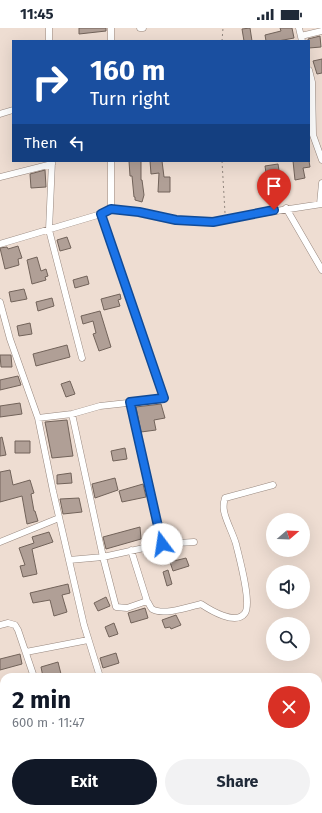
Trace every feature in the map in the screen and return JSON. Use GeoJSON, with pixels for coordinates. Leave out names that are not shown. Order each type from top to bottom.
{"type":"FeatureCollection","features":[{"type":"Feature","properties":{"kind":"street"},"geometry":{"type":"LineString","coordinates":[[49,28],[49,40]]}},
{"type":"Feature","properties":{"kind":"street"},"geometry":{"type":"LineString","coordinates":[[111,28],[111,40]]}},
{"type":"Feature","properties":{"kind":"street"},"geometry":{"type":"LineString","coordinates":[[298,28],[301,39],[322,32]]}},
{"type":"Feature","properties":{"kind":"street"},"geometry":{"type":"LineString","coordinates":[[310,74],[312,82],[313,135],[322,160]]}},
{"type":"Feature","properties":{"kind":"street"},"geometry":{"type":"LineString","coordinates":[[0,114],[12,110]]}},
{"type":"Feature","properties":{"kind":"street"},"geometry":{"type":"LineString","coordinates":[[0,177],[52,162],[49,230],[82,358]]}},
{"type":"Feature","properties":{"kind":"street"},"geometry":{"type":"LineString","coordinates":[[111,162],[111,209]]}},
{"type":"Feature","properties":{"kind":"street"},"geometry":{"type":"LineString","coordinates":[[0,244],[101,214],[111,209],[139,212],[176,220],[213,222],[286,208],[321,204],[322,183]]}},
{"type":"Feature","properties":{"kind":"street"},"geometry":{"type":"LineString","coordinates":[[286,208],[322,270]]}},
{"type":"Feature","properties":{"kind":"street"},"geometry":{"type":"LineString","coordinates":[[38,418],[72,414],[100,406],[164,398],[101,214]]}},
{"type":"Feature","properties":{"kind":"street"},"geometry":{"type":"LineString","coordinates":[[0,302],[10,338],[38,418],[88,640],[99,673]]}},
{"type":"Feature","properties":{"kind":"street"},"geometry":{"type":"LineString","coordinates":[[130,402],[162,544]]}},
{"type":"Feature","properties":{"kind":"street"},"geometry":{"type":"LineString","coordinates":[[72,414],[103,557],[116,607],[127,608],[147,601]]}},
{"type":"Feature","properties":{"kind":"street"},"geometry":{"type":"LineString","coordinates":[[131,550],[147,601],[151,608],[169,611],[201,604],[218,615],[240,617],[245,614],[247,608],[245,583],[236,543],[225,515],[223,504],[225,498],[233,494],[273,485]]}},
{"type":"Feature","properties":{"kind":"street"},"geometry":{"type":"LineString","coordinates":[[0,542],[60,518]]}},
{"type":"Feature","properties":{"kind":"street"},"geometry":{"type":"LineString","coordinates":[[69,560],[103,557],[162,544],[194,542]]}},
{"type":"Feature","properties":{"kind":"street"},"geometry":{"type":"LineString","coordinates":[[0,625],[8,623],[15,625],[33,673]]}},
{"type":"Feature","properties":{"kind":"street"},"geometry":{"type":"LineString","coordinates":[[26,652],[88,640]]}},
{"type":"Feature","properties":{"kind":"path"},"geometry":{"type":"LineString","coordinates":[[222,28],[222,40]]}},
{"type":"Feature","properties":{"kind":"path"},"geometry":{"type":"LineString","coordinates":[[222,162],[225,220]]}},
{"type":"Feature","properties":{"kind":"building"},"geometry":{"type":"Polygon","coordinates":[[[79,28],[106,28],[106,31],[79,34],[79,28]]]}},
{"type":"Feature","properties":{"kind":"building"},"geometry":{"type":"Polygon","coordinates":[[[250,28],[252,40],[244,40],[242,29],[250,28]]]}},
{"type":"Feature","properties":{"kind":"building"},"geometry":{"type":"Polygon","coordinates":[[[280,28],[292,28],[294,38],[283,40],[266,40],[265,35],[281,31],[280,28]]]}},
{"type":"Feature","properties":{"kind":"building"},"geometry":{"type":"Polygon","coordinates":[[[320,36],[321,47],[310,48],[310,40],[308,39],[320,36]]]}},
{"type":"Feature","properties":{"kind":"building"},"geometry":{"type":"Polygon","coordinates":[[[322,59],[322,73],[317,74],[313,61],[322,59]]]}},
{"type":"Feature","properties":{"kind":"building"},"geometry":{"type":"Polygon","coordinates":[[[129,162],[141,162],[141,180],[144,195],[142,202],[135,200],[132,176],[130,176],[129,162]]]}},
{"type":"Feature","properties":{"kind":"building"},"geometry":{"type":"Polygon","coordinates":[[[150,162],[162,162],[164,177],[170,177],[170,192],[158,192],[159,173],[151,174],[150,162]]]}},
{"type":"Feature","properties":{"kind":"building"},"geometry":{"type":"Polygon","coordinates":[[[293,162],[309,162],[310,167],[303,168],[305,178],[295,180],[293,162]]]}},
{"type":"Feature","properties":{"kind":"building"},"geometry":{"type":"Polygon","coordinates":[[[278,164],[280,177],[267,180],[265,166],[278,164]]]}},
{"type":"Feature","properties":{"kind":"building"},"geometry":{"type":"Polygon","coordinates":[[[45,170],[46,187],[31,188],[30,174],[45,170]]]}},
{"type":"Feature","properties":{"kind":"building"},"geometry":{"type":"Polygon","coordinates":[[[67,237],[71,248],[60,251],[57,240],[67,237]]]}},
{"type":"Feature","properties":{"kind":"building"},"geometry":{"type":"Polygon","coordinates":[[[18,246],[22,258],[18,259],[19,265],[5,269],[0,248],[7,247],[8,249],[18,246]]]}},
{"type":"Feature","properties":{"kind":"building"},"geometry":{"type":"Polygon","coordinates":[[[37,257],[41,271],[46,269],[48,276],[45,277],[46,280],[32,284],[27,260],[37,257]]]}},
{"type":"Feature","properties":{"kind":"building"},"geometry":{"type":"Polygon","coordinates":[[[87,276],[89,284],[75,288],[73,280],[87,276]]]}},
{"type":"Feature","properties":{"kind":"building"},"geometry":{"type":"Polygon","coordinates":[[[24,289],[27,299],[11,302],[9,292],[24,289]]]}},
{"type":"Feature","properties":{"kind":"building"},"geometry":{"type":"Polygon","coordinates":[[[120,294],[121,299],[118,300],[120,306],[104,310],[101,299],[120,294]]]}},
{"type":"Feature","properties":{"kind":"building"},"geometry":{"type":"Polygon","coordinates":[[[52,298],[54,306],[38,311],[36,302],[52,298]]]}},
{"type":"Feature","properties":{"kind":"building"},"geometry":{"type":"Polygon","coordinates":[[[100,311],[111,347],[99,351],[93,334],[96,333],[93,321],[83,324],[81,316],[100,311]]]}},
{"type":"Feature","properties":{"kind":"building"},"geometry":{"type":"Polygon","coordinates":[[[30,323],[32,334],[19,336],[17,326],[30,323]]]}},
{"type":"Feature","properties":{"kind":"building"},"geometry":{"type":"Polygon","coordinates":[[[67,345],[70,357],[36,366],[33,354],[67,345]]]}},
{"type":"Feature","properties":{"kind":"building"},"geometry":{"type":"Polygon","coordinates":[[[0,355],[11,355],[12,367],[1,367],[0,355]]]}},
{"type":"Feature","properties":{"kind":"building"},"geometry":{"type":"Polygon","coordinates":[[[18,376],[21,385],[0,390],[0,380],[18,376]]]}},
{"type":"Feature","properties":{"kind":"building"},"geometry":{"type":"Polygon","coordinates":[[[70,381],[75,394],[66,397],[61,384],[70,381]]]}},
{"type":"Feature","properties":{"kind":"building"},"geometry":{"type":"Polygon","coordinates":[[[20,403],[22,414],[0,417],[0,406],[20,403]]]}},
{"type":"Feature","properties":{"kind":"building"},"geometry":{"type":"Polygon","coordinates":[[[161,404],[165,418],[154,420],[156,430],[141,432],[136,407],[161,404]]]}},
{"type":"Feature","properties":{"kind":"building"},"geometry":{"type":"Polygon","coordinates":[[[67,420],[73,456],[52,458],[45,422],[67,420]]]}},
{"type":"Feature","properties":{"kind":"building"},"geometry":{"type":"Polygon","coordinates":[[[2,437],[6,455],[0,456],[0,438],[2,437]]]}},
{"type":"Feature","properties":{"kind":"building"},"geometry":{"type":"Polygon","coordinates":[[[15,441],[30,441],[30,453],[15,453],[15,441]]]}},
{"type":"Feature","properties":{"kind":"building"},"geometry":{"type":"Polygon","coordinates":[[[125,448],[127,459],[113,461],[111,451],[125,448]]]}},
{"type":"Feature","properties":{"kind":"building"},"geometry":{"type":"Polygon","coordinates":[[[10,470],[13,485],[30,480],[34,493],[31,494],[34,511],[38,521],[27,524],[22,496],[0,502],[0,472],[10,470]]]}},
{"type":"Feature","properties":{"kind":"building"},"geometry":{"type":"Polygon","coordinates":[[[71,473],[72,483],[57,484],[57,475],[71,473]]]}},
{"type":"Feature","properties":{"kind":"building"},"geometry":{"type":"Polygon","coordinates":[[[115,478],[118,490],[95,498],[92,484],[115,478]]]}},
{"type":"Feature","properties":{"kind":"building"},"geometry":{"type":"Polygon","coordinates":[[[143,484],[146,497],[122,502],[119,491],[143,484]]]}},
{"type":"Feature","properties":{"kind":"building"},"geometry":{"type":"Polygon","coordinates":[[[79,498],[82,512],[63,514],[60,499],[79,498]]]}},
{"type":"Feature","properties":{"kind":"building"},"geometry":{"type":"Polygon","coordinates":[[[140,527],[141,539],[106,549],[103,537],[140,527]]]}},
{"type":"Feature","properties":{"kind":"building"},"geometry":{"type":"Polygon","coordinates":[[[49,532],[53,542],[32,549],[37,574],[23,577],[20,566],[25,565],[19,548],[34,543],[32,537],[49,532]]]}},
{"type":"Feature","properties":{"kind":"building"},"geometry":{"type":"Polygon","coordinates":[[[186,558],[189,566],[173,571],[170,562],[186,558]]]}},
{"type":"Feature","properties":{"kind":"building"},"geometry":{"type":"Polygon","coordinates":[[[168,570],[172,584],[167,586],[163,572],[168,570]]]}},
{"type":"Feature","properties":{"kind":"building"},"geometry":{"type":"Polygon","coordinates":[[[68,584],[70,593],[62,595],[67,612],[54,616],[50,600],[33,603],[30,593],[68,584]]]}},
{"type":"Feature","properties":{"kind":"building"},"geometry":{"type":"Polygon","coordinates":[[[106,597],[110,606],[98,611],[94,603],[106,597]]]}},
{"type":"Feature","properties":{"kind":"building"},"geometry":{"type":"Polygon","coordinates":[[[145,608],[148,618],[131,623],[128,613],[145,608]]]}},
{"type":"Feature","properties":{"kind":"building"},"geometry":{"type":"Polygon","coordinates":[[[176,615],[181,625],[171,629],[170,627],[165,628],[162,620],[176,615]]]}},
{"type":"Feature","properties":{"kind":"building"},"geometry":{"type":"Polygon","coordinates":[[[114,623],[118,634],[109,637],[105,627],[114,623]]]}},
{"type":"Feature","properties":{"kind":"building"},"geometry":{"type":"Polygon","coordinates":[[[116,653],[119,663],[103,668],[100,658],[116,653]]]}},
{"type":"Feature","properties":{"kind":"building"},"geometry":{"type":"Polygon","coordinates":[[[20,654],[22,664],[0,670],[0,659],[20,654]]]}},
{"type":"Feature","properties":{"kind":"building"},"geometry":{"type":"Polygon","coordinates":[[[58,662],[61,673],[42,673],[41,667],[58,662]]]}},
{"type":"Feature","properties":{"kind":"route"},"geometry":{"type":"LineString","coordinates":[[162,544],[153,510],[130,402],[161,400],[164,398],[146,343],[118,270],[101,214],[111,209],[139,212],[176,220],[213,222],[274,210]]}}]}
